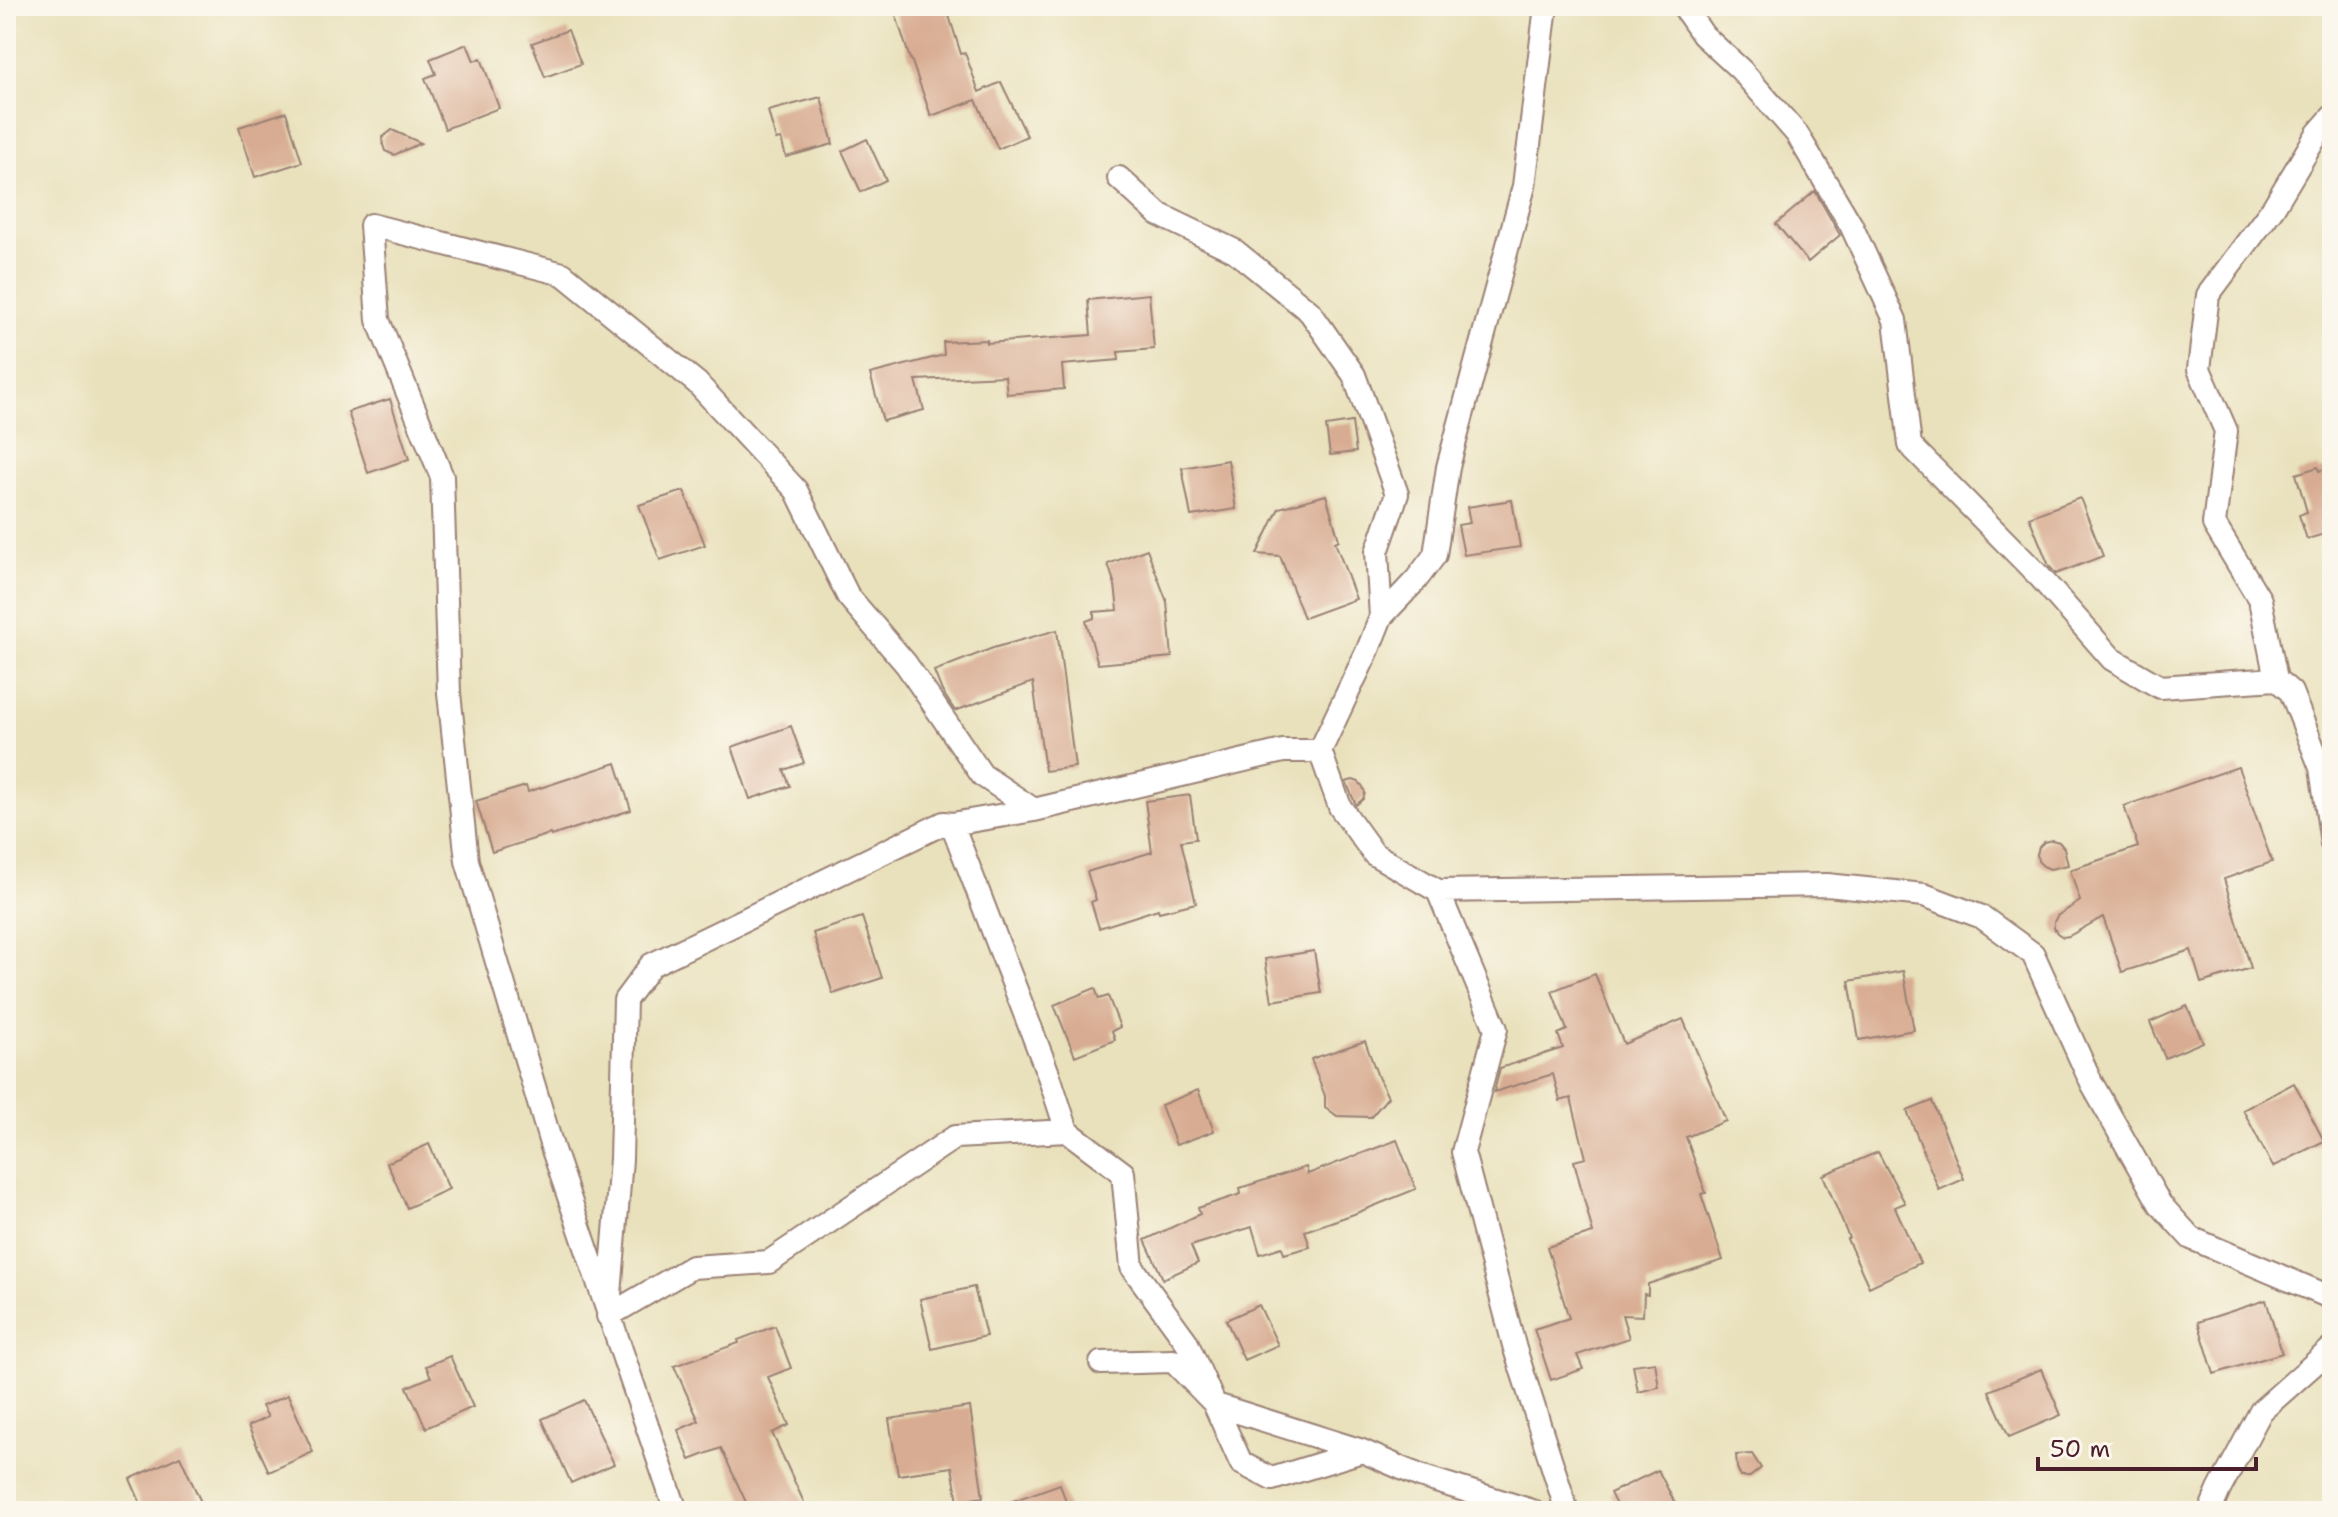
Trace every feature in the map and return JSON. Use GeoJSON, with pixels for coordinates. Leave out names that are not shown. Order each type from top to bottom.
{"type":"FeatureCollection","features":[{"type":"Feature","properties":{"kind":"street"},"geometry":{"type":"LineString","coordinates":[[1546,6],[1524,186],[1448,467],[1435,555],[1381,617],[1320,751],[1340,807],[1374,854],[1438,891],[1827,885],[1924,895],[1982,917],[2033,954],[2092,1084],[2160,1204],[2191,1238],[2332,1298]]}},
{"type":"Feature","properties":{"kind":"street"},"geometry":{"type":"LineString","coordinates":[[1683,6],[1703,35],[1741,70],[1797,134],[1851,225],[1895,320],[1910,445],[2040,577],[2112,659],[2160,687],[2276,679]]}},
{"type":"Feature","properties":{"kind":"street"},"geometry":{"type":"LineString","coordinates":[[2332,117],[2318,133],[2273,208],[2208,295],[2199,369],[2226,431],[2214,524],[2260,600],[2276,679],[2291,692],[2321,768],[2332,843]]}},
{"type":"Feature","properties":{"kind":"street"},"geometry":{"type":"LineString","coordinates":[[1119,178],[1158,214],[1235,251],[1310,312],[1354,375],[1397,494],[1377,552],[1381,617]]}},
{"type":"Feature","properties":{"kind":"street"},"geometry":{"type":"LineString","coordinates":[[676,1511],[552,1147],[467,861],[449,693],[442,477],[378,320],[371,225],[563,274],[697,383],[796,490],[848,596],[906,664],[982,775],[1034,810]]}},
{"type":"Feature","properties":{"kind":"street"},"geometry":{"type":"LineString","coordinates":[[608,1316],[621,1159],[625,1000],[651,965],[944,823],[1034,810],[1283,751],[1320,751]]}},
{"type":"Feature","properties":{"kind":"street"},"geometry":{"type":"LineString","coordinates":[[952,824],[1049,1076],[1067,1131],[1123,1173],[1132,1267],[1186,1341],[1241,1463],[1272,1479],[1362,1451]]}},
{"type":"Feature","properties":{"kind":"street"},"geometry":{"type":"LineString","coordinates":[[1438,891],[1496,1029],[1463,1152],[1515,1349],[1567,1511]]}},
{"type":"Feature","properties":{"kind":"street"},"geometry":{"type":"LineString","coordinates":[[608,1316],[692,1267],[769,1262],[955,1137],[1067,1131]]}},
{"type":"Feature","properties":{"kind":"street"},"geometry":{"type":"LineString","coordinates":[[2210,1511],[2261,1411],[2332,1348]]}},
{"type":"Feature","properties":{"kind":"street"},"geometry":{"type":"LineString","coordinates":[[1101,1363],[1173,1361],[1216,1405],[1362,1451],[1420,1476],[1532,1511]]}},
{"type":"Feature","properties":{"kind":"building"},"geometry":{"type":"Polygon","coordinates":[[[893,6],[946,6],[961,54],[965,53],[979,92],[1001,82],[1027,136],[998,149],[976,100],[931,116],[893,6]]]}},
{"type":"Feature","properties":{"kind":"building"},"geometry":{"type":"Polygon","coordinates":[[[568,30],[581,64],[545,77],[532,43],[568,30]]]}},
{"type":"Feature","properties":{"kind":"building"},"geometry":{"type":"Polygon","coordinates":[[[467,44],[474,61],[481,58],[499,108],[445,129],[425,78],[436,74],[430,59],[467,44]]]}},
{"type":"Feature","properties":{"kind":"building"},"geometry":{"type":"Polygon","coordinates":[[[821,97],[833,144],[786,157],[781,139],[776,140],[768,111],[821,97]]]}},
{"type":"Feature","properties":{"kind":"building"},"geometry":{"type":"Polygon","coordinates":[[[286,112],[302,162],[255,177],[239,127],[286,112]]]}},
{"type":"Feature","properties":{"kind":"building"},"geometry":{"type":"Polygon","coordinates":[[[392,130],[421,143],[394,155],[385,151],[382,138],[392,130]]]}},
{"type":"Feature","properties":{"kind":"building"},"geometry":{"type":"Polygon","coordinates":[[[867,139],[886,180],[861,192],[842,151],[867,139]]]}},
{"type":"Feature","properties":{"kind":"building"},"geometry":{"type":"Polygon","coordinates":[[[1815,191],[1840,235],[1808,262],[1776,224],[1815,191]]]}},
{"type":"Feature","properties":{"kind":"building"},"geometry":{"type":"Polygon","coordinates":[[[1149,294],[1154,349],[1118,352],[1119,360],[1062,365],[1064,389],[1007,394],[1005,376],[916,380],[924,410],[883,421],[870,374],[944,355],[943,342],[987,340],[987,343],[1091,335],[1088,300],[1149,294]]]}},
{"type":"Feature","properties":{"kind":"building"},"geometry":{"type":"Polygon","coordinates":[[[390,399],[409,459],[368,473],[348,412],[390,399]]]}},
{"type":"Feature","properties":{"kind":"building"},"geometry":{"type":"Polygon","coordinates":[[[1352,422],[1356,452],[1330,455],[1326,426],[1352,422]]]}},
{"type":"Feature","properties":{"kind":"building"},"geometry":{"type":"Polygon","coordinates":[[[1228,460],[1236,509],[1191,516],[1182,468],[1228,460]]]}},
{"type":"Feature","properties":{"kind":"building"},"geometry":{"type":"Polygon","coordinates":[[[2318,467],[2319,471],[2332,467],[2332,532],[2307,539],[2299,515],[2307,512],[2296,474],[2318,467]]]}},
{"type":"Feature","properties":{"kind":"building"},"geometry":{"type":"Polygon","coordinates":[[[684,491],[705,545],[660,560],[639,505],[684,491]]]}},
{"type":"Feature","properties":{"kind":"building"},"geometry":{"type":"Polygon","coordinates":[[[1326,495],[1339,540],[1335,542],[1356,599],[1304,618],[1280,556],[1257,554],[1279,508],[1326,495]]]}},
{"type":"Feature","properties":{"kind":"building"},"geometry":{"type":"Polygon","coordinates":[[[2080,498],[2103,556],[2056,574],[2049,566],[2029,517],[2080,498]]]}},
{"type":"Feature","properties":{"kind":"building"},"geometry":{"type":"Polygon","coordinates":[[[1512,500],[1520,547],[1464,555],[1458,525],[1470,523],[1467,507],[1512,500]]]}},
{"type":"Feature","properties":{"kind":"building"},"geometry":{"type":"Polygon","coordinates":[[[1147,549],[1167,602],[1172,657],[1098,664],[1086,621],[1094,618],[1094,612],[1118,610],[1108,564],[1147,549]]]}},
{"type":"Feature","properties":{"kind":"building"},"geometry":{"type":"Polygon","coordinates":[[[1057,630],[1075,767],[1045,771],[1033,682],[955,711],[934,671],[993,648],[1057,630]]]}},
{"type":"Feature","properties":{"kind":"building"},"geometry":{"type":"Polygon","coordinates":[[[791,726],[804,763],[784,770],[790,786],[750,799],[732,747],[791,726]]]}},
{"type":"Feature","properties":{"kind":"building"},"geometry":{"type":"Polygon","coordinates":[[[616,763],[631,810],[492,852],[476,801],[526,786],[528,792],[616,763]]]}},
{"type":"Feature","properties":{"kind":"building"},"geometry":{"type":"Polygon","coordinates":[[[2238,767],[2272,862],[2224,879],[2251,968],[2201,983],[2191,950],[2122,972],[2103,917],[2069,936],[2063,937],[2057,933],[2054,922],[2057,916],[2080,901],[2070,870],[2138,847],[2124,806],[2238,767]]]}},
{"type":"Feature","properties":{"kind":"building"},"geometry":{"type":"Polygon","coordinates":[[[1346,782],[1359,782],[1365,793],[1356,805],[1346,782]]]}},
{"type":"Feature","properties":{"kind":"building"},"geometry":{"type":"Polygon","coordinates":[[[1190,795],[1196,839],[1181,841],[1196,903],[1159,912],[1158,909],[1099,928],[1091,902],[1096,900],[1087,872],[1152,852],[1145,801],[1190,795]]]}},
{"type":"Feature","properties":{"kind":"building"},"geometry":{"type":"Polygon","coordinates":[[[2052,840],[2064,848],[2068,865],[2050,869],[2038,861],[2039,847],[2052,840]]]}},
{"type":"Feature","properties":{"kind":"building"},"geometry":{"type":"Polygon","coordinates":[[[862,917],[882,978],[833,994],[813,933],[862,917]]]}},
{"type":"Feature","properties":{"kind":"building"},"geometry":{"type":"Polygon","coordinates":[[[1314,951],[1321,993],[1272,1001],[1265,959],[1314,951]]]}},
{"type":"Feature","properties":{"kind":"building"},"geometry":{"type":"Polygon","coordinates":[[[1903,971],[1914,1030],[1859,1040],[1849,981],[1903,971]]]}},
{"type":"Feature","properties":{"kind":"building"},"geometry":{"type":"Polygon","coordinates":[[[1595,974],[1624,1044],[1683,1019],[1726,1121],[1686,1137],[1706,1193],[1701,1194],[1723,1260],[1648,1284],[1648,1295],[1644,1294],[1643,1316],[1622,1315],[1629,1338],[1577,1355],[1583,1369],[1551,1380],[1534,1329],[1569,1318],[1547,1247],[1593,1233],[1574,1161],[1586,1158],[1571,1098],[1560,1101],[1553,1074],[1494,1092],[1500,1068],[1563,1048],[1558,1034],[1567,1030],[1552,991],[1595,974]]]}},
{"type":"Feature","properties":{"kind":"building"},"geometry":{"type":"Polygon","coordinates":[[[1095,988],[1099,999],[1108,996],[1120,1027],[1112,1031],[1115,1040],[1075,1056],[1054,1005],[1095,988]]]}},
{"type":"Feature","properties":{"kind":"building"},"geometry":{"type":"Polygon","coordinates":[[[2187,1006],[2203,1042],[2165,1058],[2150,1022],[2187,1006]]]}},
{"type":"Feature","properties":{"kind":"building"},"geometry":{"type":"Polygon","coordinates":[[[1365,1041],[1388,1097],[1371,1117],[1337,1116],[1325,1107],[1325,1096],[1311,1059],[1365,1041]]]}},
{"type":"Feature","properties":{"kind":"building"},"geometry":{"type":"Polygon","coordinates":[[[2294,1083],[2324,1141],[2273,1167],[2243,1110],[2294,1083]]]}},
{"type":"Feature","properties":{"kind":"building"},"geometry":{"type":"Polygon","coordinates":[[[1198,1090],[1214,1131],[1176,1145],[1161,1105],[1198,1090]]]}},
{"type":"Feature","properties":{"kind":"building"},"geometry":{"type":"Polygon","coordinates":[[[1932,1101],[1964,1179],[1939,1190],[1907,1111],[1932,1101]]]}},
{"type":"Feature","properties":{"kind":"building"},"geometry":{"type":"Polygon","coordinates":[[[1397,1140],[1416,1189],[1305,1231],[1310,1247],[1284,1254],[1282,1247],[1260,1254],[1252,1227],[1191,1246],[1198,1263],[1163,1279],[1145,1240],[1200,1214],[1198,1208],[1241,1194],[1240,1188],[1306,1167],[1308,1174],[1397,1140]]]}},
{"type":"Feature","properties":{"kind":"building"},"geometry":{"type":"Polygon","coordinates":[[[429,1144],[449,1189],[407,1208],[387,1163],[429,1144]]]}},
{"type":"Feature","properties":{"kind":"building"},"geometry":{"type":"Polygon","coordinates":[[[1878,1152],[1905,1203],[1895,1207],[1920,1263],[1869,1287],[1823,1175],[1878,1152]]]}},
{"type":"Feature","properties":{"kind":"building"},"geometry":{"type":"Polygon","coordinates":[[[974,1287],[986,1336],[932,1349],[920,1299],[974,1287]]]}},
{"type":"Feature","properties":{"kind":"building"},"geometry":{"type":"Polygon","coordinates":[[[2266,1300],[2282,1353],[2214,1374],[2198,1322],[2266,1300]]]}},
{"type":"Feature","properties":{"kind":"building"},"geometry":{"type":"Polygon","coordinates":[[[1259,1305],[1278,1345],[1244,1360],[1226,1320],[1259,1305]]]}},
{"type":"Feature","properties":{"kind":"building"},"geometry":{"type":"Polygon","coordinates":[[[775,1326],[791,1368],[768,1377],[789,1425],[772,1433],[808,1511],[750,1511],[721,1448],[690,1460],[678,1430],[699,1421],[674,1366],[739,1343],[738,1340],[775,1326]]]}},
{"type":"Feature","properties":{"kind":"building"},"geometry":{"type":"Polygon","coordinates":[[[450,1356],[473,1407],[426,1428],[407,1387],[431,1377],[426,1366],[450,1356]]]}},
{"type":"Feature","properties":{"kind":"building"},"geometry":{"type":"Polygon","coordinates":[[[1655,1362],[1659,1387],[1638,1392],[1633,1365],[1655,1362]]]}},
{"type":"Feature","properties":{"kind":"building"},"geometry":{"type":"Polygon","coordinates":[[[2041,1369],[2061,1415],[2009,1437],[1989,1391],[2041,1369]]]}},
{"type":"Feature","properties":{"kind":"building"},"geometry":{"type":"Polygon","coordinates":[[[288,1395],[313,1452],[269,1472],[248,1426],[268,1417],[262,1406],[288,1395]]]}},
{"type":"Feature","properties":{"kind":"building"},"geometry":{"type":"Polygon","coordinates":[[[584,1400],[614,1464],[571,1483],[542,1419],[584,1400]]]}},
{"type":"Feature","properties":{"kind":"building"},"geometry":{"type":"Polygon","coordinates":[[[970,1407],[983,1497],[958,1501],[952,1467],[898,1475],[889,1419],[970,1407]]]}},
{"type":"Feature","properties":{"kind":"building"},"geometry":{"type":"Polygon","coordinates":[[[1752,1454],[1761,1468],[1750,1477],[1741,1477],[1736,1455],[1752,1454]]]}},
{"type":"Feature","properties":{"kind":"building"},"geometry":{"type":"Polygon","coordinates":[[[180,1456],[205,1511],[144,1511],[130,1479],[180,1456]]]}},
{"type":"Feature","properties":{"kind":"building"},"geometry":{"type":"Polygon","coordinates":[[[1658,1470],[1679,1511],[1619,1511],[1610,1493],[1658,1470]]]}},
{"type":"Feature","properties":{"kind":"building"},"geometry":{"type":"Polygon","coordinates":[[[1060,1484],[1069,1511],[994,1511],[993,1508],[1060,1484]]]}}]}
